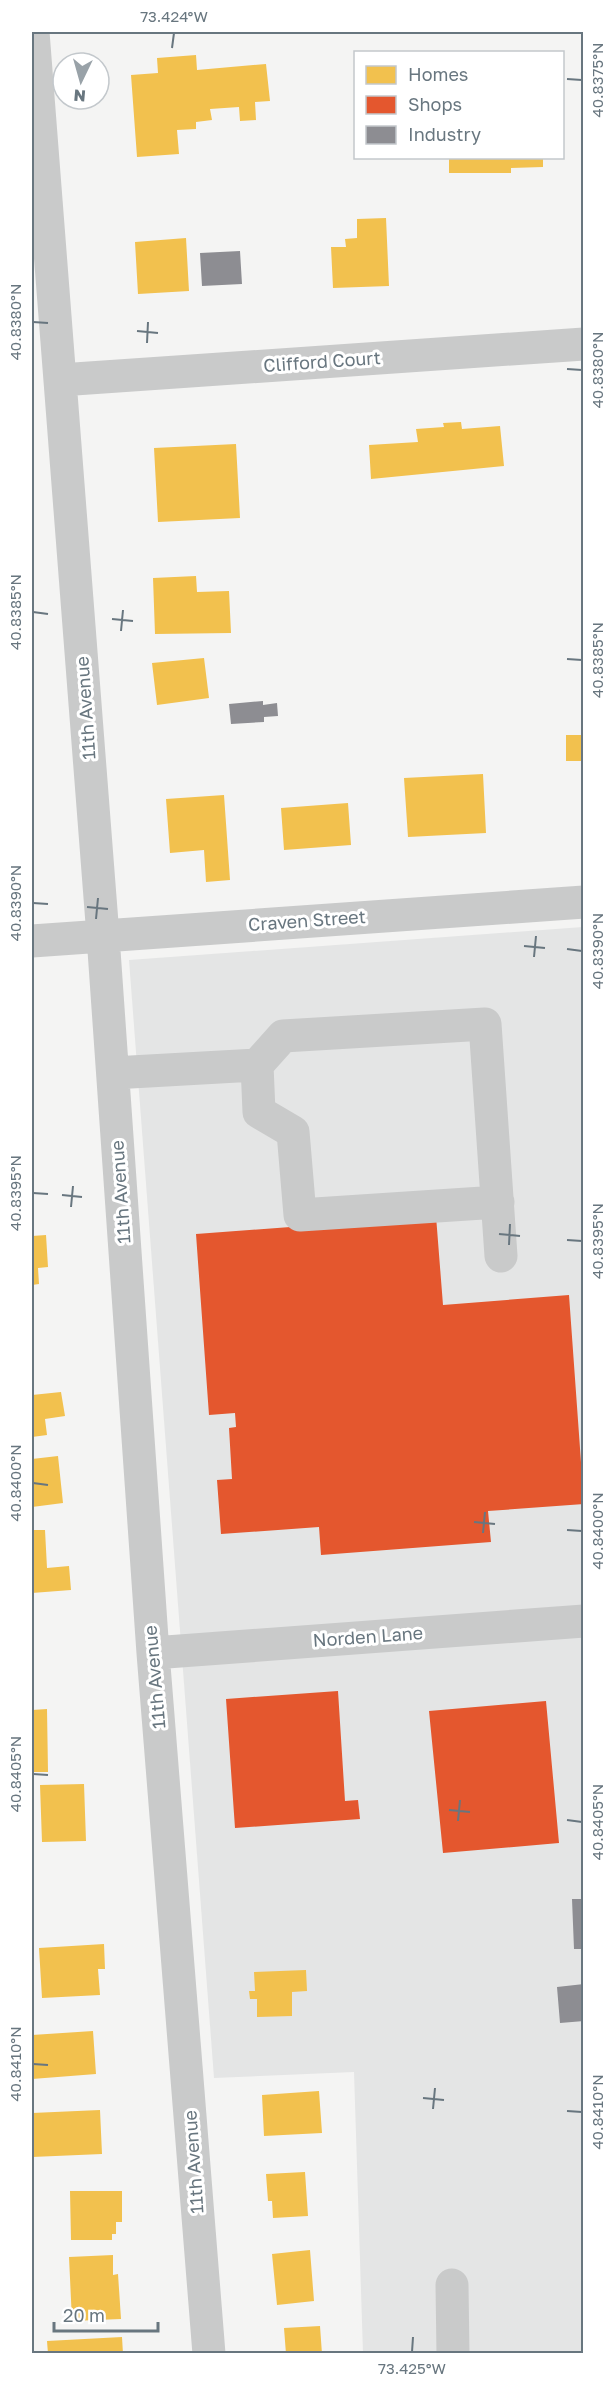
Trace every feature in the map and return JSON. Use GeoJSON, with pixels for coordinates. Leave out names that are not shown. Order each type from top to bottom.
{"type":"FeatureCollection","features":[{"type":"Feature","properties":{"kind":"street","name":"11th Avenue"},"geometry":{"type":"LineString","coordinates":[[33,32],[103,936],[153,1653],[209,2354]]}},
{"type":"Feature","properties":{"kind":"street","name":"Clifford Court"},"geometry":{"type":"LineString","coordinates":[[60,380],[584,344]]}},
{"type":"Feature","properties":{"kind":"street","name":"Craven Street"},"geometry":{"type":"LineString","coordinates":[[32,941],[584,902]]}},
{"type":"Feature","properties":{"kind":"street"},"geometry":{"type":"LineString","coordinates":[[498,1202],[300,1215],[293,1132],[259,1112],[257,1065],[283,1036],[485,1023],[498,1202],[501,1256]]}},
{"type":"Feature","properties":{"kind":"street"},"geometry":{"type":"LineString","coordinates":[[113,1073],[257,1065]]}},
{"type":"Feature","properties":{"kind":"street","name":"Norden Lane"},"geometry":{"type":"LineString","coordinates":[[153,1653],[584,1621]]}},
{"type":"Feature","properties":{"kind":"street"},"geometry":{"type":"LineString","coordinates":[[452,2285],[453,2354]]}},
{"type":"Feature","properties":{"kind":"shaded area"},"geometry":{"type":"Polygon","coordinates":[[[583,927],[583,2353],[363,2353],[354,2072],[214,2078],[129,960],[583,927]]]}},
{"type":"Feature","properties":{"kind":"building: Homes"},"geometry":{"type":"Polygon","coordinates":[[[196,55],[197,70],[266,64],[270,101],[255,102],[256,120],[240,121],[239,107],[210,109],[212,120],[196,122],[196,129],[177,130],[179,154],[137,157],[131,75],[158,73],[157,58],[196,55]]]}},
{"type":"Feature","properties":{"kind":"building: Homes"},"geometry":{"type":"Polygon","coordinates":[[[449,159],[543,159],[543,167],[511,168],[511,173],[449,173],[449,159]]]}},
{"type":"Feature","properties":{"kind":"building: Homes"},"geometry":{"type":"Polygon","coordinates":[[[386,218],[389,286],[333,288],[331,247],[346,247],[345,239],[357,238],[357,219],[386,218]]]}},
{"type":"Feature","properties":{"kind":"building: Homes"},"geometry":{"type":"Polygon","coordinates":[[[186,238],[189,291],[138,294],[135,242],[186,238]]]}},
{"type":"Feature","properties":{"kind":"building: Homes"},"geometry":{"type":"Polygon","coordinates":[[[461,422],[462,429],[500,426],[504,466],[371,479],[369,445],[418,442],[416,429],[444,427],[443,423],[461,422]]]}},
{"type":"Feature","properties":{"kind":"building: Homes"},"geometry":{"type":"Polygon","coordinates":[[[236,444],[240,518],[158,522],[154,448],[236,444]]]}},
{"type":"Feature","properties":{"kind":"building: Homes"},"geometry":{"type":"Polygon","coordinates":[[[196,576],[197,592],[229,591],[231,633],[155,634],[153,578],[196,576]]]}},
{"type":"Feature","properties":{"kind":"building: Homes"},"geometry":{"type":"Polygon","coordinates":[[[204,658],[209,698],[157,705],[152,663],[204,658]]]}},
{"type":"Feature","properties":{"kind":"building: Homes"},"geometry":{"type":"Polygon","coordinates":[[[566,735],[584,735],[584,761],[566,761],[566,735]]]}},
{"type":"Feature","properties":{"kind":"building: Homes"},"geometry":{"type":"Polygon","coordinates":[[[483,774],[486,833],[408,837],[404,778],[483,774]]]}},
{"type":"Feature","properties":{"kind":"building: Homes"},"geometry":{"type":"Polygon","coordinates":[[[224,795],[230,880],[206,882],[204,850],[170,853],[166,799],[224,795]]]}},
{"type":"Feature","properties":{"kind":"building: Homes"},"geometry":{"type":"Polygon","coordinates":[[[348,803],[351,845],[284,850],[281,808],[348,803]]]}},
{"type":"Feature","properties":{"kind":"building: Homes"},"geometry":{"type":"Polygon","coordinates":[[[46,1235],[48,1267],[38,1268],[39,1284],[32,1285],[32,1236],[46,1235]]]}},
{"type":"Feature","properties":{"kind":"building: Homes"},"geometry":{"type":"Polygon","coordinates":[[[61,1392],[65,1416],[45,1419],[47,1435],[32,1437],[32,1395],[61,1392]]]}},
{"type":"Feature","properties":{"kind":"building: Homes"},"geometry":{"type":"Polygon","coordinates":[[[58,1456],[63,1503],[32,1507],[32,1459],[58,1456]]]}},
{"type":"Feature","properties":{"kind":"building: Homes"},"geometry":{"type":"Polygon","coordinates":[[[32,1530],[45,1530],[47,1568],[69,1566],[71,1590],[32,1593],[32,1530]]]}},
{"type":"Feature","properties":{"kind":"building: Homes"},"geometry":{"type":"Polygon","coordinates":[[[47,1709],[48,1772],[32,1772],[32,1710],[47,1709]]]}},
{"type":"Feature","properties":{"kind":"building: Homes"},"geometry":{"type":"Polygon","coordinates":[[[84,1784],[86,1841],[42,1842],[40,1785],[84,1784]]]}},
{"type":"Feature","properties":{"kind":"building: Homes"},"geometry":{"type":"Polygon","coordinates":[[[104,1944],[105,1969],[98,1969],[100,1995],[42,1998],[39,1948],[104,1944]]]}},
{"type":"Feature","properties":{"kind":"building: Homes"},"geometry":{"type":"Polygon","coordinates":[[[306,1970],[307,1991],[292,1992],[292,2016],[257,2017],[257,1999],[250,1999],[249,1991],[255,1991],[254,1972],[306,1970]]]}},
{"type":"Feature","properties":{"kind":"building: Homes"},"geometry":{"type":"Polygon","coordinates":[[[93,2031],[96,2074],[32,2079],[32,2035],[93,2031]]]}},
{"type":"Feature","properties":{"kind":"building: Homes"},"geometry":{"type":"Polygon","coordinates":[[[319,2091],[322,2133],[264,2136],[262,2095],[319,2091]]]}},
{"type":"Feature","properties":{"kind":"building: Homes"},"geometry":{"type":"Polygon","coordinates":[[[100,2110],[102,2154],[32,2157],[32,2113],[100,2110]]]}},
{"type":"Feature","properties":{"kind":"building: Homes"},"geometry":{"type":"Polygon","coordinates":[[[305,2172],[308,2216],[273,2218],[272,2201],[268,2201],[266,2174],[305,2172]]]}},
{"type":"Feature","properties":{"kind":"building: Homes"},"geometry":{"type":"Polygon","coordinates":[[[70,2191],[122,2191],[122,2222],[116,2222],[116,2234],[112,2234],[112,2240],[71,2240],[70,2191]]]}},
{"type":"Feature","properties":{"kind":"building: Homes"},"geometry":{"type":"Polygon","coordinates":[[[310,2250],[314,2301],[277,2305],[272,2254],[310,2250]]]}},
{"type":"Feature","properties":{"kind":"building: Homes"},"geometry":{"type":"Polygon","coordinates":[[[113,2255],[113,2275],[118,2274],[121,2319],[72,2321],[69,2257],[113,2255]]]}},
{"type":"Feature","properties":{"kind":"building: Homes"},"geometry":{"type":"Polygon","coordinates":[[[320,2326],[322,2354],[286,2354],[284,2328],[320,2326]]]}},
{"type":"Feature","properties":{"kind":"building: Homes"},"geometry":{"type":"Polygon","coordinates":[[[122,2337],[123,2354],[48,2354],[47,2341],[122,2337]]]}},
{"type":"Feature","properties":{"kind":"building: Shops"},"geometry":{"type":"Polygon","coordinates":[[[436,1216],[443,1305],[569,1295],[584,1504],[488,1511],[491,1542],[321,1555],[319,1527],[221,1534],[217,1480],[232,1479],[229,1428],[236,1427],[235,1413],[209,1415],[196,1234],[436,1216]]]}},
{"type":"Feature","properties":{"kind":"building: Shops"},"geometry":{"type":"Polygon","coordinates":[[[338,1691],[345,1801],[358,1800],[360,1819],[235,1828],[226,1699],[338,1691]]]}},
{"type":"Feature","properties":{"kind":"building: Shops"},"geometry":{"type":"Polygon","coordinates":[[[546,1701],[559,1843],[443,1853],[429,1711],[546,1701]]]}},
{"type":"Feature","properties":{"kind":"building: Industry"},"geometry":{"type":"Polygon","coordinates":[[[240,251],[242,284],[202,286],[200,253],[240,251]]]}},
{"type":"Feature","properties":{"kind":"building: Industry"},"geometry":{"type":"Polygon","coordinates":[[[263,701],[263,705],[277,703],[278,716],[264,717],[264,722],[231,724],[229,704],[263,701]]]}},
{"type":"Feature","properties":{"kind":"building: Industry"},"geometry":{"type":"Polygon","coordinates":[[[572,1899],[584,1899],[584,1949],[574,1949],[572,1899]]]}},
{"type":"Feature","properties":{"kind":"building: Industry"},"geometry":{"type":"Polygon","coordinates":[[[584,1984],[584,2021],[560,2023],[557,1987],[584,1984]]]}}]}
